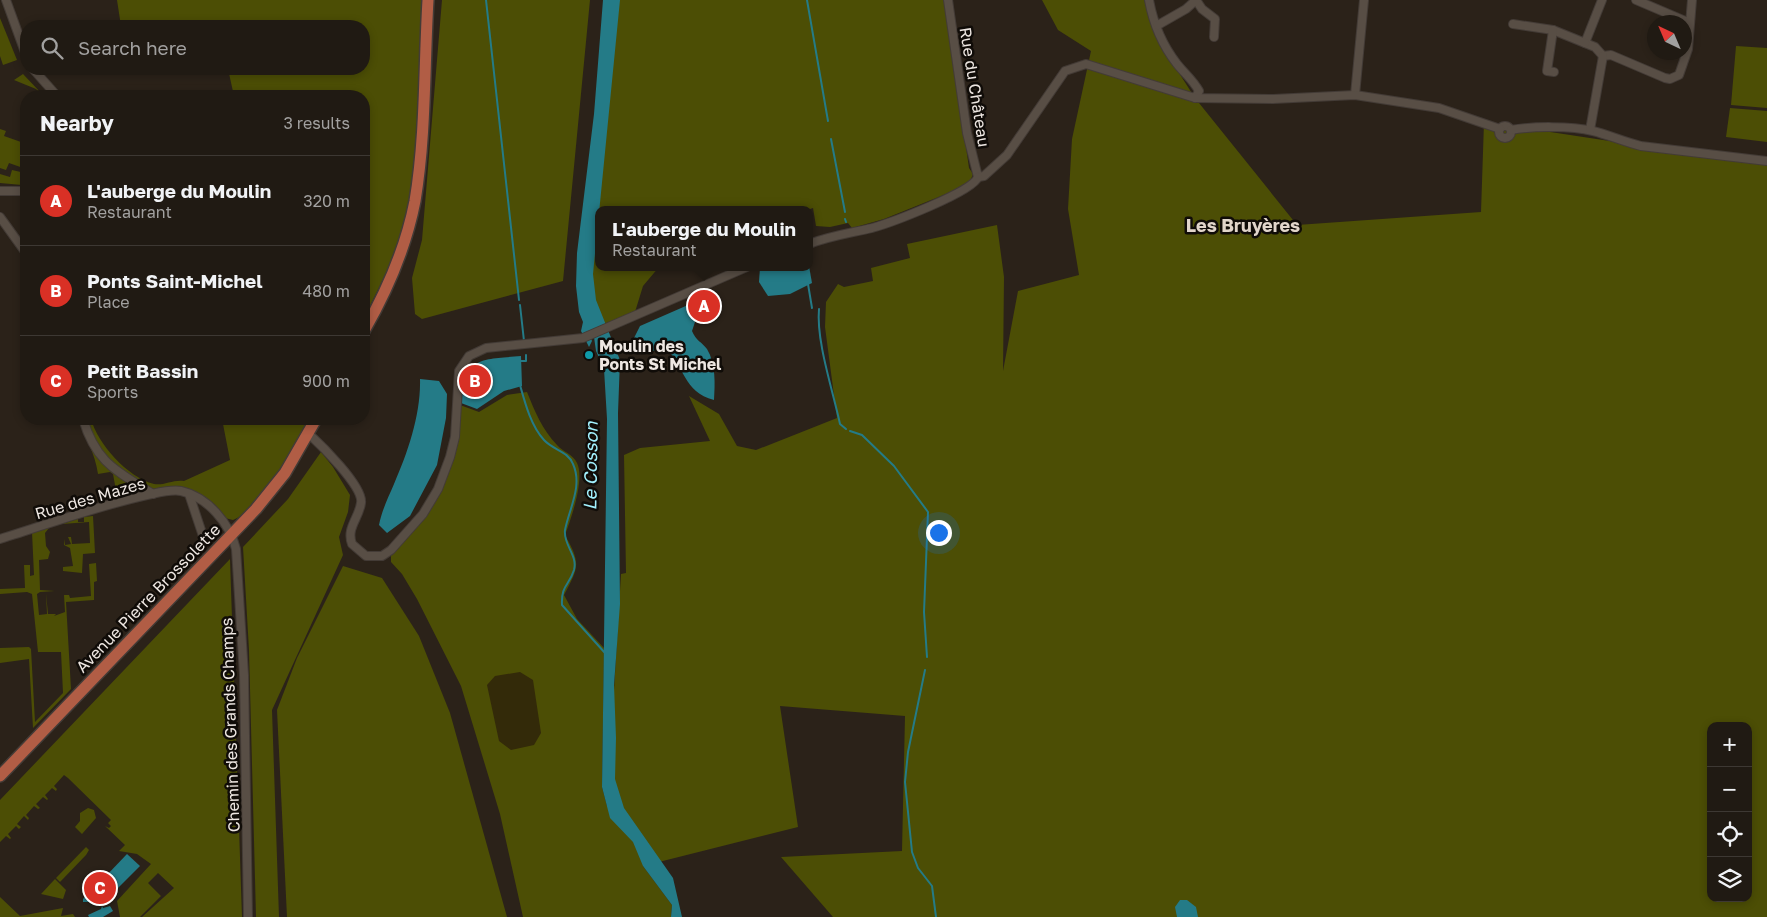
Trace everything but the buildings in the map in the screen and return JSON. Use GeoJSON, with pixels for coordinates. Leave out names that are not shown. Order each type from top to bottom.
{"type":"FeatureCollection","features":[{"type":"Feature","properties":{"kind":"main road"},"geometry":{"type":"LineString","coordinates":[[370,319],[396,267],[414,202],[422,126],[428,0]]}},
{"type":"Feature","properties":{"kind":"main road","name":"Avenue Pierre Brossolette"},"geometry":{"type":"LineString","coordinates":[[0,776],[232,533],[285,473],[313,425]]}},
{"type":"Feature","properties":{"kind":"street"},"geometry":{"type":"LineString","coordinates":[[6,0],[20,38]]}},
{"type":"Feature","properties":{"kind":"street","name":"Rue du Château"},"geometry":{"type":"LineString","coordinates":[[948,0],[967,133],[978,177]]}},
{"type":"Feature","properties":{"kind":"street"},"geometry":{"type":"LineString","coordinates":[[1149,0],[1163,44],[1178,66],[1193,80],[1199,91],[1195,98]]}},
{"type":"Feature","properties":{"kind":"street"},"geometry":{"type":"LineString","coordinates":[[1158,25],[1186,9],[1196,0],[1202,10],[1215,19],[1214,38]]}},
{"type":"Feature","properties":{"kind":"street"},"geometry":{"type":"LineString","coordinates":[[1355,95],[1364,0]]}},
{"type":"Feature","properties":{"kind":"street"},"geometry":{"type":"LineString","coordinates":[[1585,43],[1602,0]]}},
{"type":"Feature","properties":{"kind":"street"},"geometry":{"type":"LineString","coordinates":[[1636,0],[1673,15]]}},
{"type":"Feature","properties":{"kind":"street"},"geometry":{"type":"LineString","coordinates":[[1691,15],[1692,0]]}},
{"type":"Feature","properties":{"kind":"street"},"geometry":{"type":"LineString","coordinates":[[1513,24],[1553,30],[1595,47],[1603,56]]}},
{"type":"Feature","properties":{"kind":"street"},"geometry":{"type":"LineString","coordinates":[[1553,30],[1547,71],[1554,72]]}},
{"type":"Feature","properties":{"kind":"street"},"geometry":{"type":"LineString","coordinates":[[1603,56],[1611,55],[1665,78],[1675,78],[1679,75],[1684,60]]}},
{"type":"Feature","properties":{"kind":"street"},"geometry":{"type":"LineString","coordinates":[[1590,130],[1603,56]]}},
{"type":"Feature","properties":{"kind":"street"},"geometry":{"type":"LineString","coordinates":[[813,243],[874,227],[967,189],[978,177],[984,176],[1007,155],[1065,71],[1086,64],[1195,98],[1273,99],[1355,95],[1438,108],[1500,129],[1506,126],[1511,130],[1525,128],[1590,130],[1621,142],[1641,146],[1767,161]]}},
{"type":"Feature","properties":{"kind":"street"},"geometry":{"type":"LineString","coordinates":[[38,75],[52,90]]}},
{"type":"Feature","properties":{"kind":"street"},"geometry":{"type":"LineString","coordinates":[[0,191],[20,191]]}},
{"type":"Feature","properties":{"kind":"street"},"geometry":{"type":"LineString","coordinates":[[0,217],[20,245]]}},
{"type":"Feature","properties":{"kind":"street"},"geometry":{"type":"LineString","coordinates":[[308,433],[320,444],[359,491],[361,505],[351,528],[352,544],[366,556],[382,556],[392,550],[423,514],[438,488],[450,458],[455,437],[460,371],[469,356],[486,348],[583,338],[738,271]]}},
{"type":"Feature","properties":{"kind":"street"},"geometry":{"type":"LineString","coordinates":[[86,425],[94,446],[108,465],[129,481],[153,494]]}},
{"type":"Feature","properties":{"kind":"street","name":"Rue des Mazes"},"geometry":{"type":"LineString","coordinates":[[0,539],[102,506],[153,494],[180,490],[189,494]]}},
{"type":"Feature","properties":{"kind":"street"},"geometry":{"type":"LineString","coordinates":[[189,494],[211,509],[226,523],[232,533]]}},
{"type":"Feature","properties":{"kind":"street"},"geometry":{"type":"LineString","coordinates":[[189,494],[203,536]]}},
{"type":"Feature","properties":{"kind":"street","name":"Chemin des Grands Champs"},"geometry":{"type":"LineString","coordinates":[[232,533],[236,549],[244,674],[248,917]]}},
{"type":"Feature","properties":{"kind":"shaded area"},"geometry":{"type":"Polygon","coordinates":[[[117,0],[423,0],[416,158],[410,199],[403,231],[388,269],[370,306],[370,90],[233,90],[229,75],[370,75],[370,20],[120,20],[117,0]]]}},
{"type":"Feature","properties":{"kind":"shaded area"},"geometry":{"type":"Polygon","coordinates":[[[442,0],[590,0],[563,281],[422,319],[415,314],[412,278],[422,240],[442,0]]]}},
{"type":"Feature","properties":{"kind":"shaded area"},"geometry":{"type":"Polygon","coordinates":[[[616,0],[945,0],[969,168],[973,174],[970,182],[961,188],[884,219],[852,228],[848,223],[830,227],[816,226],[813,206],[596,206],[616,0]]]}},
{"type":"Feature","properties":{"kind":"shaded area"},"geometry":{"type":"Polygon","coordinates":[[[1042,0],[1150,0],[1156,37],[1195,98],[1297,225],[1481,212],[1484,122],[1715,157],[1767,162],[1767,917],[833,917],[781,857],[902,851],[905,716],[780,706],[798,827],[643,866],[672,905],[671,917],[523,917],[500,814],[461,686],[417,599],[402,574],[391,562],[391,555],[432,507],[446,478],[460,405],[479,412],[507,395],[527,392],[547,433],[577,463],[579,470],[578,489],[574,509],[565,535],[574,553],[576,565],[573,577],[564,595],[577,619],[604,648],[602,787],[607,806],[621,574],[626,573],[624,455],[640,448],[710,441],[689,396],[719,414],[737,446],[756,450],[837,418],[825,327],[826,302],[838,284],[844,287],[873,281],[871,268],[910,258],[907,244],[997,225],[1004,277],[1003,371],[1018,291],[1079,275],[1068,209],[1072,139],[1091,51],[1058,30],[1042,0]]]}},
{"type":"Feature","properties":{"kind":"shaded area"},"geometry":{"type":"Polygon","coordinates":[[[0,18],[17,60],[3,65],[0,56],[0,18]]]}},
{"type":"Feature","properties":{"kind":"shaded area"},"geometry":{"type":"Polygon","coordinates":[[[1736,46],[1767,48],[1767,108],[1731,105],[1736,46]]]}},
{"type":"Feature","properties":{"kind":"shaded area"},"geometry":{"type":"Polygon","coordinates":[[[24,75],[38,90],[37,90],[14,80],[24,75]]]}},
{"type":"Feature","properties":{"kind":"shaded area"},"geometry":{"type":"Polygon","coordinates":[[[1730,108],[1767,111],[1767,142],[1726,137],[1730,108]]]}},
{"type":"Feature","properties":{"kind":"shaded area"},"geometry":{"type":"Polygon","coordinates":[[[0,129],[6,131],[4,136],[20,142],[20,167],[9,163],[6,170],[0,168],[0,129]]]}},
{"type":"Feature","properties":{"kind":"shaded area"},"geometry":{"type":"Polygon","coordinates":[[[12,170],[20,172],[20,185],[0,183],[0,174],[10,177],[12,170]]]}},
{"type":"Feature","properties":{"kind":"shaded area"},"geometry":{"type":"Polygon","coordinates":[[[595,215],[595,271],[656,271],[643,286],[635,312],[605,326],[590,303],[595,215]]]}},
{"type":"Feature","properties":{"kind":"shaded area"},"geometry":{"type":"Polygon","coordinates":[[[82,425],[96,452],[143,490],[117,496],[113,474],[110,472],[98,474],[95,459],[82,425]]]}},
{"type":"Feature","properties":{"kind":"shaded area"},"geometry":{"type":"Polygon","coordinates":[[[88,425],[93,425],[107,449],[124,467],[144,480],[154,484],[161,484],[184,481],[230,460],[223,425],[307,425],[287,460],[266,490],[244,513],[233,520],[225,518],[200,497],[153,490],[126,477],[96,445],[88,425]]]}},
{"type":"Feature","properties":{"kind":"shaded area"},"geometry":{"type":"Polygon","coordinates":[[[321,452],[333,467],[350,495],[348,512],[339,537],[343,555],[272,710],[279,917],[256,917],[249,650],[243,547],[288,499],[321,452]]]}},
{"type":"Feature","properties":{"kind":"shaded area"},"geometry":{"type":"Polygon","coordinates":[[[93,516],[95,553],[83,554],[82,573],[63,571],[63,567],[73,566],[70,548],[64,545],[64,539],[65,545],[71,544],[68,537],[71,537],[72,544],[90,543],[89,522],[62,524],[78,519],[78,522],[84,522],[84,517],[93,516]]]}},
{"type":"Feature","properties":{"kind":"shaded area"},"geometry":{"type":"Polygon","coordinates":[[[49,528],[45,533],[46,546],[50,552],[48,559],[39,560],[40,590],[55,591],[37,594],[39,615],[47,614],[46,593],[48,614],[56,614],[54,616],[65,612],[64,595],[69,595],[70,598],[91,596],[89,564],[96,563],[97,581],[94,582],[94,600],[66,602],[71,689],[33,728],[29,659],[0,663],[0,648],[29,647],[31,649],[35,722],[63,693],[61,652],[38,652],[32,594],[27,592],[0,594],[0,589],[25,588],[24,565],[30,565],[30,576],[34,575],[32,532],[49,528]]]}},
{"type":"Feature","properties":{"kind":"shaded area"},"geometry":{"type":"Polygon","coordinates":[[[230,559],[242,917],[142,917],[174,888],[158,873],[148,883],[161,896],[140,917],[120,917],[117,901],[151,864],[137,854],[119,851],[125,845],[105,826],[109,828],[111,826],[108,823],[111,820],[68,778],[64,775],[54,786],[57,789],[56,791],[52,788],[45,795],[47,800],[43,797],[36,804],[40,808],[38,809],[34,806],[26,815],[29,818],[28,820],[24,816],[17,824],[21,827],[19,829],[16,826],[8,834],[11,838],[6,836],[0,842],[0,800],[230,559]]]}},
{"type":"Feature","properties":{"kind":"shaded area"},"geometry":{"type":"Polygon","coordinates":[[[343,566],[382,578],[419,636],[450,713],[507,917],[287,917],[277,710],[297,658],[343,566]]]}},
{"type":"Feature","properties":{"kind":"shaded area"},"geometry":{"type":"Polygon","coordinates":[[[88,808],[94,810],[96,818],[82,834],[75,827],[80,821],[80,813],[88,808]]]}},
{"type":"Feature","properties":{"kind":"shaded area"},"geometry":{"type":"Polygon","coordinates":[[[86,847],[89,850],[86,855],[60,882],[56,878],[86,847]]]}},
{"type":"Feature","properties":{"kind":"shaded area"},"geometry":{"type":"Polygon","coordinates":[[[55,879],[66,890],[63,899],[41,894],[55,879]]]}},
{"type":"Feature","properties":{"kind":"shaded area"},"geometry":{"type":"Polygon","coordinates":[[[0,897],[20,916],[63,908],[61,916],[73,914],[75,917],[0,917],[0,897]]]}},
{"type":"Feature","properties":{"kind":"sand"},"geometry":{"type":"Polygon","coordinates":[[[520,672],[533,680],[541,733],[534,745],[511,750],[499,741],[487,685],[495,676],[520,672]]]}},
{"type":"Feature","properties":{"kind":"water"},"geometry":{"type":"Polygon","coordinates":[[[603,0],[620,0],[600,206],[595,206],[593,274],[596,300],[620,360],[618,413],[620,604],[614,685],[615,779],[624,808],[673,878],[682,917],[671,917],[672,905],[643,866],[633,842],[610,818],[602,787],[607,419],[604,369],[596,351],[594,337],[589,334],[592,341],[589,347],[581,331],[583,322],[579,312],[576,286],[577,253],[594,114],[603,0]]]}},
{"type":"Feature","properties":{"kind":"water"},"geometry":{"type":"Polygon","coordinates":[[[760,271],[810,271],[812,283],[790,294],[768,296],[759,282],[760,271]]]}},
{"type":"Feature","properties":{"kind":"water"},"geometry":{"type":"Polygon","coordinates":[[[688,305],[696,319],[692,331],[695,337],[707,349],[712,361],[715,381],[714,400],[696,391],[690,385],[664,346],[655,351],[647,351],[637,344],[634,338],[640,326],[688,305]]]}},
{"type":"Feature","properties":{"kind":"water"},"geometry":{"type":"Polygon","coordinates":[[[521,356],[522,386],[504,391],[477,409],[461,403],[467,376],[477,363],[494,358],[521,356]]]}},
{"type":"Feature","properties":{"kind":"water"},"geometry":{"type":"Polygon","coordinates":[[[420,379],[439,381],[447,394],[446,418],[437,465],[410,516],[387,533],[379,525],[383,509],[413,433],[420,392],[420,379]]]}},
{"type":"Feature","properties":{"kind":"water"},"geometry":{"type":"Polygon","coordinates":[[[127,854],[140,866],[118,888],[106,876],[127,854]]]}},
{"type":"Feature","properties":{"kind":"water"},"geometry":{"type":"Polygon","coordinates":[[[100,881],[112,894],[96,902],[83,902],[83,899],[100,881]]]}},
{"type":"Feature","properties":{"kind":"water"},"geometry":{"type":"Polygon","coordinates":[[[1180,900],[1187,900],[1196,907],[1198,917],[1177,917],[1175,907],[1180,900]]]}},
{"type":"Feature","properties":{"kind":"water"},"geometry":{"type":"Polygon","coordinates":[[[102,906],[103,908],[110,906],[113,911],[103,917],[89,917],[88,915],[101,909],[102,906]]]}},
{"type":"Feature","properties":{"kind":"waterway"},"geometry":{"type":"LineString","coordinates":[[486,0],[519,300]]}},
{"type":"Feature","properties":{"kind":"waterway"},"geometry":{"type":"LineString","coordinates":[[807,0],[828,121]]}},
{"type":"Feature","properties":{"kind":"waterway"},"geometry":{"type":"LineString","coordinates":[[831,139],[845,212]]}},
{"type":"Feature","properties":{"kind":"waterway"},"geometry":{"type":"LineString","coordinates":[[808,284],[812,308]]}},
{"type":"Feature","properties":{"kind":"waterway"},"geometry":{"type":"LineString","coordinates":[[520,305],[524,341]]}},
{"type":"Feature","properties":{"kind":"waterway"},"geometry":{"type":"LineString","coordinates":[[819,309],[820,336],[826,366],[840,424],[846,429]]}},
{"type":"Feature","properties":{"kind":"waterway"},"geometry":{"type":"LineString","coordinates":[[521,361],[526,361],[526,355]]}},
{"type":"Feature","properties":{"kind":"waterway","name":"Le Cosson"},"geometry":{"type":"LineString","coordinates":[[520,385],[535,428],[544,440],[568,456],[576,472],[576,489],[565,530],[566,540],[575,565],[563,593],[562,605],[605,653]]}},
{"type":"Feature","properties":{"kind":"waterway"},"geometry":{"type":"LineString","coordinates":[[850,431],[862,435],[894,466],[928,512],[924,612],[927,657]]}},
{"type":"Feature","properties":{"kind":"waterway"},"geometry":{"type":"LineString","coordinates":[[925,670],[908,752],[905,782],[912,852],[918,868],[932,886],[936,917]]}},
{"type":"Feature","properties":{"kind":"place","name":"L'auberge du Moulin"},"geometry":{"type":"Point","coordinates":[704,306]}},
{"type":"Feature","properties":{"kind":"place","name":"Moulin des Ponts St Michel"},"geometry":{"type":"Point","coordinates":[589,355]}},
{"type":"Feature","properties":{"kind":"place","name":"Ponts Saint-Michel"},"geometry":{"type":"Point","coordinates":[475,381]}},
{"type":"Feature","properties":{"kind":"place","name":"Petit Bassin"},"geometry":{"type":"Point","coordinates":[100,888]}},
{"type":"Feature","properties":{"kind":"district","name":"Les Bruyères"},"geometry":{"type":"Point","coordinates":[1243,225]}}]}
